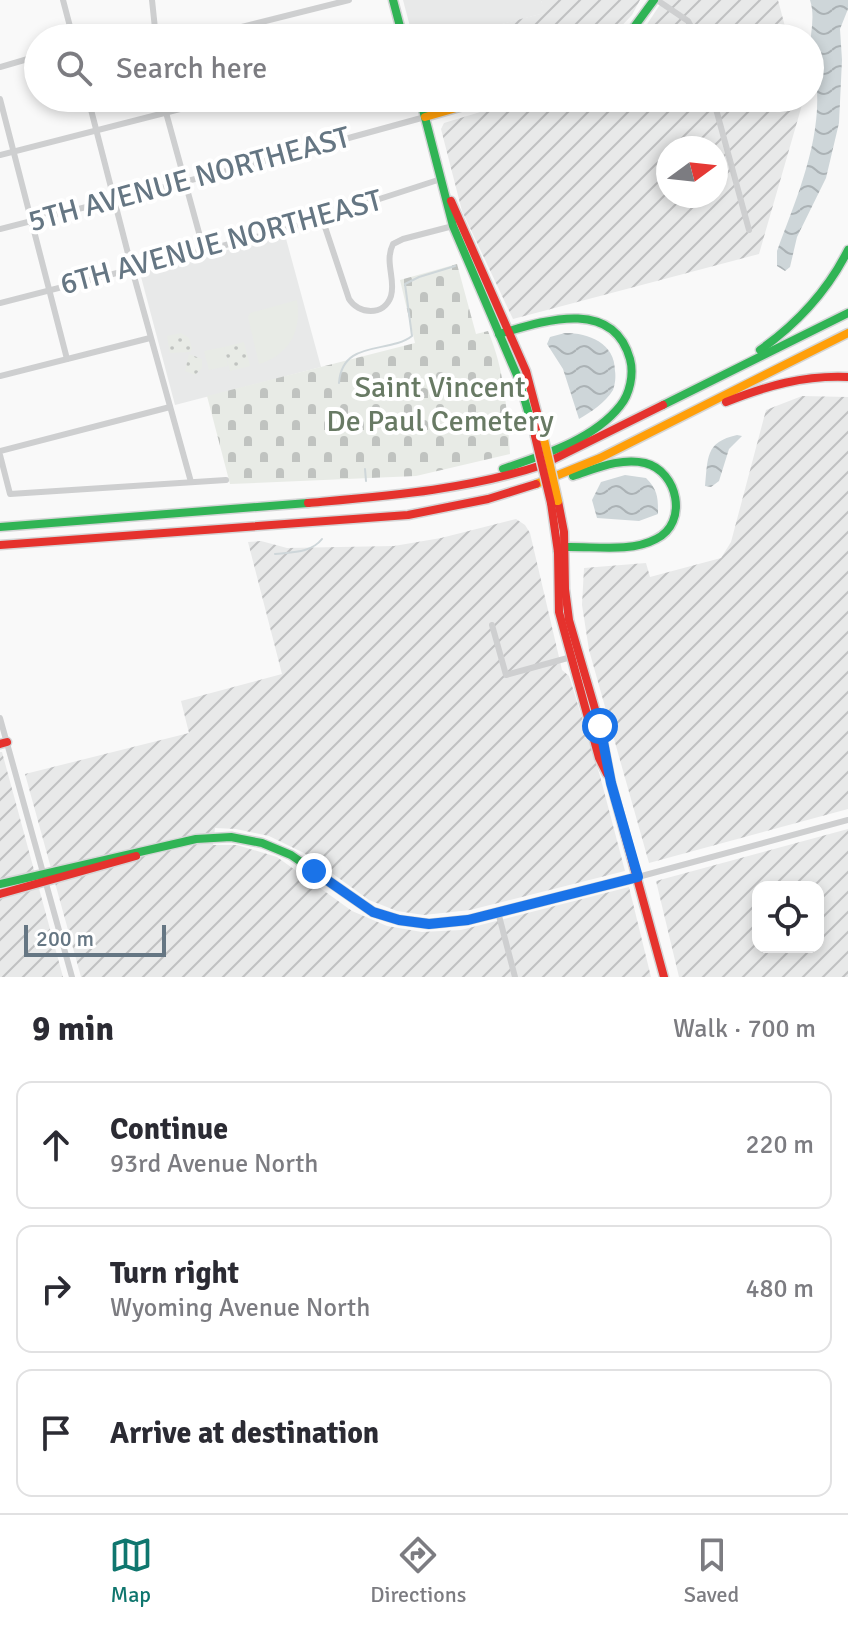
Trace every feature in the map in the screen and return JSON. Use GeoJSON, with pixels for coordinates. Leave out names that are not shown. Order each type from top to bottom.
{"type":"FeatureCollection","features":[{"type":"Feature","properties":{"kind":"main road"},"geometry":{"type":"LineString","coordinates":[[393,0],[399,24]]}},
{"type":"Feature","properties":{"kind":"main road"},"geometry":{"type":"LineString","coordinates":[[637,24],[655,0]]}},
{"type":"Feature","properties":{"kind":"main road"},"geometry":{"type":"LineString","coordinates":[[424,112],[453,226],[504,333],[526,371],[554,502],[574,656],[600,726],[611,783],[664,977]]}},
{"type":"Feature","properties":{"kind":"main road"},"geometry":{"type":"LineString","coordinates":[[425,117],[442,112]]}},
{"type":"Feature","properties":{"kind":"main road"},"geometry":{"type":"LineString","coordinates":[[441,179],[504,333]]}},
{"type":"Feature","properties":{"kind":"main road"},"geometry":{"type":"LineString","coordinates":[[676,399],[783,334],[825,291],[848,250]]}},
{"type":"Feature","properties":{"kind":"main road"},"geometry":{"type":"LineString","coordinates":[[0,527],[404,495],[445,489],[542,465],[848,313]]}},
{"type":"Feature","properties":{"kind":"main road"},"geometry":{"type":"LineString","coordinates":[[445,489],[526,462],[591,431],[620,405],[627,394],[632,374],[628,353],[621,339],[598,321],[574,316],[504,333]]}},
{"type":"Feature","properties":{"kind":"main road"},"geometry":{"type":"LineString","coordinates":[[526,488],[590,462],[848,333]]}},
{"type":"Feature","properties":{"kind":"main road"},"geometry":{"type":"LineString","coordinates":[[651,432],[776,383],[813,376],[848,377]]}},
{"type":"Feature","properties":{"kind":"main road"},"geometry":{"type":"LineString","coordinates":[[0,545],[408,515],[451,508],[633,461],[647,463],[666,475],[676,498],[676,514],[666,533],[649,542],[562,550]]}},
{"type":"Feature","properties":{"kind":"main road"},"geometry":{"type":"LineString","coordinates":[[0,884],[44,877],[207,837],[231,837],[262,843],[291,855],[359,904],[399,920],[429,924],[452,923],[638,877]]}},
{"type":"Feature","properties":{"kind":"main road"},"geometry":{"type":"LineString","coordinates":[[0,894],[44,877]]}},
{"type":"Feature","properties":{"kind":"street"},"geometry":{"type":"LineString","coordinates":[[63,0],[69,24]]}},
{"type":"Feature","properties":{"kind":"street"},"geometry":{"type":"LineString","coordinates":[[152,0],[155,24]]}},
{"type":"Feature","properties":{"kind":"street"},"geometry":{"type":"LineString","coordinates":[[254,24],[349,0]]}},
{"type":"Feature","properties":{"kind":"street"},"geometry":{"type":"LineString","coordinates":[[655,0],[690,24]]}},
{"type":"Feature","properties":{"kind":"street"},"geometry":{"type":"LineString","coordinates":[[0,67],[24,60]]}},
{"type":"Feature","properties":{"kind":"street"},"geometry":{"type":"LineString","coordinates":[[0,99],[67,359]]}},
{"type":"Feature","properties":{"kind":"street"},"geometry":{"type":"LineString","coordinates":[[92,112],[191,482]]}},
{"type":"Feature","properties":{"kind":"street"},"geometry":{"type":"LineString","coordinates":[[0,155],[170,112]]}},
{"type":"Feature","properties":{"kind":"street"},"geometry":{"type":"LineString","coordinates":[[717,112],[749,230]]}},
{"type":"Feature","properties":{"kind":"street"},"geometry":{"type":"LineString","coordinates":[[166,113],[204,251]]}},
{"type":"Feature","properties":{"kind":"street","name":"5TH AVENUE NORTHEAST"},"geometry":{"type":"LineString","coordinates":[[0,229],[425,117]]}},
{"type":"Feature","properties":{"kind":"street","name":"6TH AVENUE NORTHEAST"},"geometry":{"type":"LineString","coordinates":[[0,303],[322,218],[441,179]]}},
{"type":"Feature","properties":{"kind":"street"},"geometry":{"type":"LineString","coordinates":[[322,218],[349,299],[355,307],[365,312],[382,308],[389,300],[392,290],[389,255],[393,244],[453,226]]}},
{"type":"Feature","properties":{"kind":"street"},"geometry":{"type":"LineString","coordinates":[[0,376],[150,338]]}},
{"type":"Feature","properties":{"kind":"street"},"geometry":{"type":"LineString","coordinates":[[170,407],[0,453],[10,494],[226,480]]}},
{"type":"Feature","properties":{"kind":"street"},"geometry":{"type":"LineString","coordinates":[[492,625],[506,675],[574,656]]}},
{"type":"Feature","properties":{"kind":"street"},"geometry":{"type":"LineString","coordinates":[[0,718],[4,743],[72,977]]}},
{"type":"Feature","properties":{"kind":"street"},"geometry":{"type":"LineString","coordinates":[[638,877],[848,820]]}},
{"type":"Feature","properties":{"kind":"street"},"geometry":{"type":"LineString","coordinates":[[498,912],[515,977]]}},
{"type":"Feature","properties":{"kind":"shaded area"},"geometry":{"type":"Polygon","coordinates":[[[403,0],[541,0],[545,13],[502,24],[409,24],[403,0]]]}},
{"type":"Feature","properties":{"kind":"shaded area"},"geometry":{"type":"Polygon","coordinates":[[[541,0],[640,0],[623,24],[501,24],[544,13],[541,0]]]}},
{"type":"Feature","properties":{"kind":"shaded area"},"geometry":{"type":"Polygon","coordinates":[[[663,0],[778,0],[784,24],[647,24],[663,0]]]}},
{"type":"Feature","properties":{"kind":"shaded area"},"geometry":{"type":"Polygon","coordinates":[[[480,112],[800,112],[759,254],[513,319],[462,211],[441,129],[444,123],[480,112]]]}},
{"type":"Feature","properties":{"kind":"shaded area"},"geometry":{"type":"Polygon","coordinates":[[[285,235],[321,367],[175,405],[140,273],[285,235]]]}},
{"type":"Feature","properties":{"kind":"shaded area"},"geometry":{"type":"Polygon","coordinates":[[[802,396],[848,397],[848,809],[649,863],[589,650],[582,605],[584,568],[646,563],[650,577],[721,558],[731,542],[766,410],[802,396]]]}},
{"type":"Feature","properties":{"kind":"shaded area"},"geometry":{"type":"Polygon","coordinates":[[[516,519],[530,533],[562,670],[569,676],[625,871],[470,910],[424,915],[397,911],[369,900],[304,853],[269,836],[215,828],[213,845],[237,845],[277,857],[352,911],[387,926],[422,932],[461,930],[629,887],[651,977],[81,977],[25,774],[189,733],[181,701],[282,674],[248,542],[261,541],[287,548],[394,546],[516,519]]]}},
{"type":"Feature","properties":{"kind":"shaded area"},"geometry":{"type":"Polygon","coordinates":[[[2,752],[63,977],[0,977],[2,752]]]}},
{"type":"Feature","properties":{"kind":"shaded area"},"geometry":{"type":"Polygon","coordinates":[[[848,829],[848,977],[679,977],[656,881],[848,829]]]}},
{"type":"Feature","properties":{"kind":"green space","name":"Saint Vincent De Paul Cemetery"},"geometry":{"type":"Polygon","coordinates":[[[457,264],[476,334],[488,331],[498,361],[510,454],[416,476],[230,484],[207,396],[415,343],[400,280],[457,264]]]}},
{"type":"Feature","properties":{"kind":"green space"},"geometry":{"type":"Polygon","coordinates":[[[297,300],[297,322],[291,340],[278,355],[259,364],[248,317],[250,313],[297,300]]]}},
{"type":"Feature","properties":{"kind":"green space"},"geometry":{"type":"Polygon","coordinates":[[[181,333],[189,338],[192,349],[190,352],[170,353],[167,336],[181,333]]]}},
{"type":"Feature","properties":{"kind":"green space"},"geometry":{"type":"Polygon","coordinates":[[[244,342],[250,366],[230,371],[224,347],[244,342]]]}},
{"type":"Feature","properties":{"kind":"green space"},"geometry":{"type":"Polygon","coordinates":[[[224,347],[228,366],[209,370],[204,351],[224,347]]]}},
{"type":"Feature","properties":{"kind":"green space"},"geometry":{"type":"Polygon","coordinates":[[[189,354],[202,359],[202,368],[195,375],[185,371],[189,354]]]}},
{"type":"Feature","properties":{"kind":"water"},"geometry":{"type":"Polygon","coordinates":[[[810,0],[848,0],[840,29],[839,123],[826,178],[797,237],[790,267],[785,271],[777,266],[777,251],[805,173],[817,112],[824,112],[824,24],[812,24],[810,0]]]}},
{"type":"Feature","properties":{"kind":"water"},"geometry":{"type":"Polygon","coordinates":[[[565,333],[583,335],[599,342],[611,353],[614,361],[613,390],[602,403],[579,419],[563,369],[547,344],[550,337],[565,333]]]}},
{"type":"Feature","properties":{"kind":"water"},"geometry":{"type":"Polygon","coordinates":[[[742,436],[729,449],[719,481],[711,487],[705,486],[710,453],[719,442],[742,436]]]}},
{"type":"Feature","properties":{"kind":"water"},"geometry":{"type":"Polygon","coordinates":[[[625,475],[646,478],[650,482],[656,494],[658,514],[639,521],[597,518],[592,500],[601,482],[625,475]]]}},
{"type":"Feature","properties":{"kind":"waterway"},"geometry":{"type":"LineString","coordinates":[[339,383],[342,369],[357,354],[412,336],[405,284],[455,266]]}},
{"type":"Feature","properties":{"kind":"waterway"},"geometry":{"type":"LineString","coordinates":[[365,469],[366,481]]}},
{"type":"Feature","properties":{"kind":"waterway"},"geometry":{"type":"LineString","coordinates":[[275,554],[307,549],[322,539]]}},
{"type":"Feature","properties":{"kind":"traffic: fast"},"geometry":{"type":"LineString","coordinates":[[393,0],[399,24]]}},
{"type":"Feature","properties":{"kind":"traffic: fast"},"geometry":{"type":"LineString","coordinates":[[636,24],[654,0]]}},
{"type":"Feature","properties":{"kind":"traffic: fast"},"geometry":{"type":"LineString","coordinates":[[424,112],[453,226],[519,380],[535,436]]}},
{"type":"Feature","properties":{"kind":"traffic: fast"},"geometry":{"type":"LineString","coordinates":[[760,350],[810,306],[831,280],[848,250]]}},
{"type":"Feature","properties":{"kind":"traffic: fast"},"geometry":{"type":"LineString","coordinates":[[663,405],[848,313]]}},
{"type":"Feature","properties":{"kind":"traffic: fast"},"geometry":{"type":"LineString","coordinates":[[499,334],[555,320],[593,320],[609,327],[621,340],[632,371],[629,390],[623,401],[596,428],[566,445],[503,469]]}},
{"type":"Feature","properties":{"kind":"traffic: fast"},"geometry":{"type":"LineString","coordinates":[[558,552],[565,547],[623,547],[646,543],[666,531],[673,522],[676,510],[672,486],[656,468],[645,463],[617,463],[573,476]]}},
{"type":"Feature","properties":{"kind":"traffic: fast"},"geometry":{"type":"LineString","coordinates":[[0,527],[308,503]]}},
{"type":"Feature","properties":{"kind":"traffic: fast"},"geometry":{"type":"LineString","coordinates":[[0,884],[196,839],[231,837],[262,843],[291,855],[373,912],[429,924],[468,920],[638,877]]}},
{"type":"Feature","properties":{"kind":"traffic: slow"},"geometry":{"type":"LineString","coordinates":[[425,117],[442,112]]}},
{"type":"Feature","properties":{"kind":"traffic: slow"},"geometry":{"type":"LineString","coordinates":[[536,484],[600,458],[848,333]]}},
{"type":"Feature","properties":{"kind":"traffic: slow"},"geometry":{"type":"LineString","coordinates":[[543,435],[558,501]]}},
{"type":"Feature","properties":{"kind":"traffic: jam"},"geometry":{"type":"LineString","coordinates":[[451,201],[526,371],[543,435]]}},
{"type":"Feature","properties":{"kind":"traffic: jam"},"geometry":{"type":"LineString","coordinates":[[726,402],[786,383],[848,377]]}},
{"type":"Feature","properties":{"kind":"traffic: jam"},"geometry":{"type":"LineString","coordinates":[[308,503],[426,491],[514,474],[542,465],[663,405]]}},
{"type":"Feature","properties":{"kind":"traffic: jam"},"geometry":{"type":"LineString","coordinates":[[535,436],[551,503]]}},
{"type":"Feature","properties":{"kind":"traffic: jam"},"geometry":{"type":"LineString","coordinates":[[0,545],[408,515],[488,499],[536,484]]}},
{"type":"Feature","properties":{"kind":"traffic: jam"},"geometry":{"type":"LineString","coordinates":[[558,501],[564,532],[569,620],[600,726],[611,783],[664,977]]}},
{"type":"Feature","properties":{"kind":"traffic: jam"},"geometry":{"type":"LineString","coordinates":[[551,503],[558,552],[559,612],[599,758],[607,774]]}},
{"type":"Feature","properties":{"kind":"traffic: jam"},"geometry":{"type":"LineString","coordinates":[[0,744],[7,742]]}},
{"type":"Feature","properties":{"kind":"traffic: jam"},"geometry":{"type":"LineString","coordinates":[[0,894],[136,856]]}},
{"type":"Feature","properties":{"kind":"route"},"geometry":{"type":"LineString","coordinates":[[314,871],[373,912],[389,918],[429,924],[468,920],[638,877],[611,783],[600,726]]}}]}
